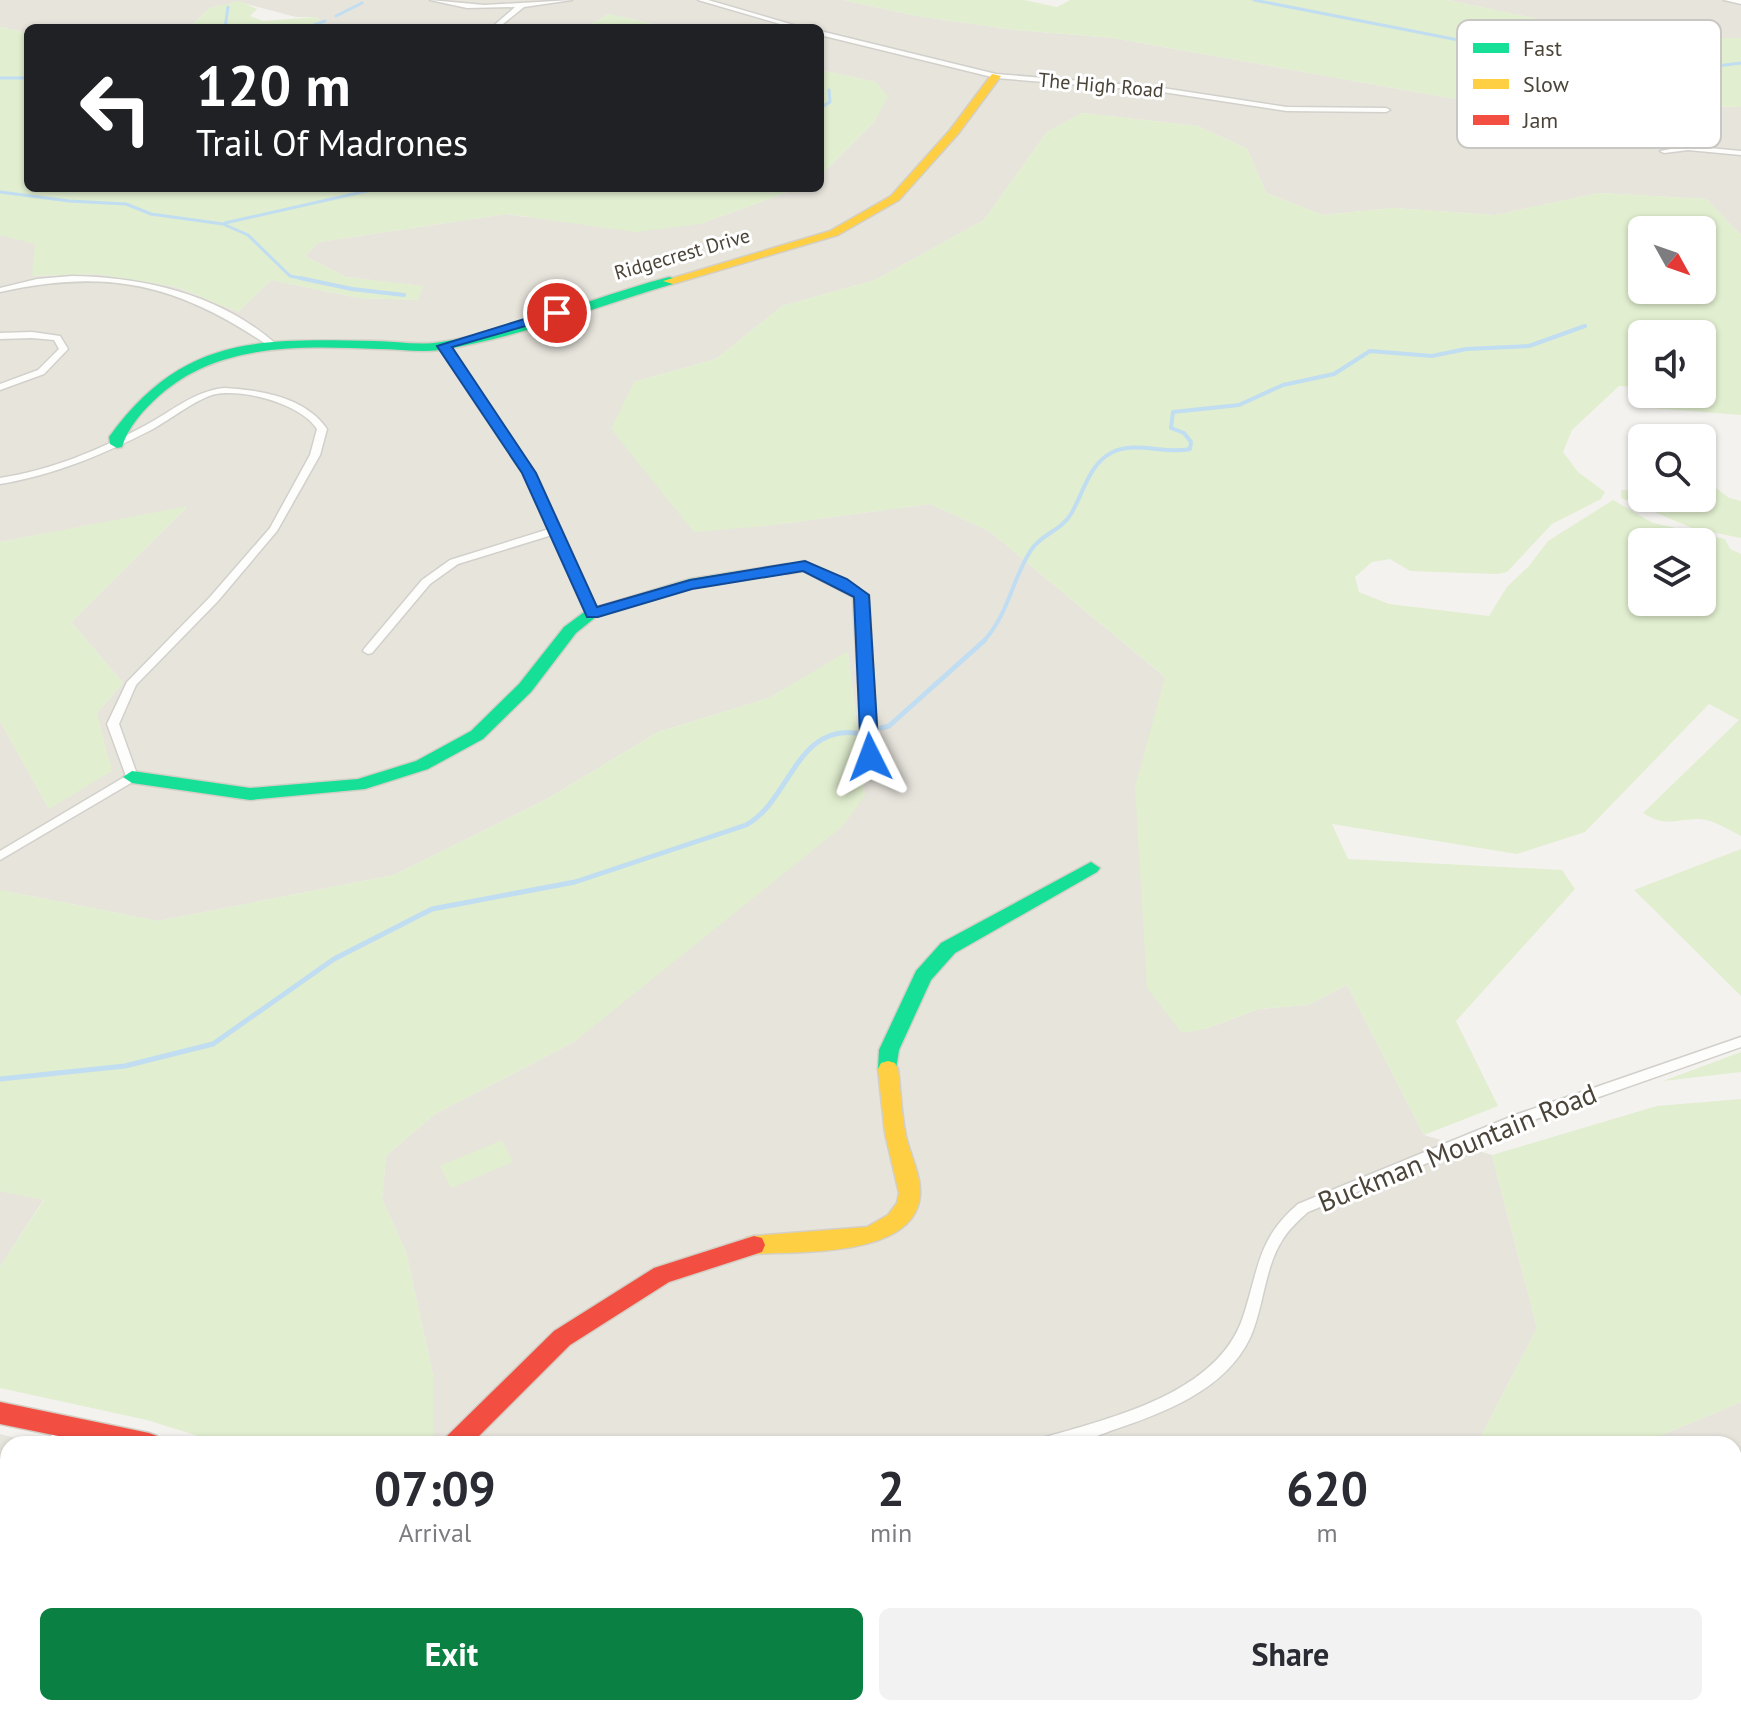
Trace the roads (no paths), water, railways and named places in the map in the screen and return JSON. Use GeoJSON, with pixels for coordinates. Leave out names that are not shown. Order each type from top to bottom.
{"type":"FeatureCollection","features":[{"type":"Feature","properties":{"kind":"street"},"geometry":{"type":"LineString","coordinates":[[433,0],[460,7],[569,0]]}},
{"type":"Feature","properties":{"kind":"street"},"geometry":{"type":"LineString","coordinates":[[701,0],[787,24]]}},
{"type":"Feature","properties":{"kind":"street"},"geometry":{"type":"LineString","coordinates":[[1727,0],[1741,2]]}},
{"type":"Feature","properties":{"kind":"street"},"geometry":{"type":"LineString","coordinates":[[499,24],[522,5]]}},
{"type":"Feature","properties":{"kind":"street","name":"The High Road"},"geometry":{"type":"LineString","coordinates":[[824,36],[996,76],[1156,89],[1287,109],[1386,110]]}},
{"type":"Feature","properties":{"kind":"street","name":"Ridgecrest Drive"},"geometry":{"type":"LineString","coordinates":[[117,444],[116,437],[135,408],[177,372],[224,355],[272,344],[444,346],[834,233],[895,198],[929,163],[996,76]]}},
{"type":"Feature","properties":{"kind":"street"},"geometry":{"type":"LineString","coordinates":[[1664,151],[1688,148],[1741,153]]}},
{"type":"Feature","properties":{"kind":"street"},"geometry":{"type":"LineString","coordinates":[[0,290],[76,278],[143,284],[211,305],[272,344]]}},
{"type":"Feature","properties":{"kind":"street"},"geometry":{"type":"LineString","coordinates":[[0,336],[57,338],[64,349],[41,372],[0,387]]}},
{"type":"Feature","properties":{"kind":"street"},"geometry":{"type":"LineString","coordinates":[[444,346],[529,473],[592,613]]}},
{"type":"Feature","properties":{"kind":"street"},"geometry":{"type":"LineString","coordinates":[[0,481],[27,478],[75,464],[169,416],[201,395],[216,391],[253,392],[278,400],[316,418],[322,429],[315,455],[274,529],[214,599],[131,684],[113,724],[132,777]]}},
{"type":"Feature","properties":{"kind":"street"},"geometry":{"type":"LineString","coordinates":[[368,651],[426,582],[454,562],[556,530]]}},
{"type":"Feature","properties":{"kind":"street"},"geometry":{"type":"LineString","coordinates":[[0,856],[132,777],[250,794],[359,785],[422,765],[477,735],[525,688],[570,630],[592,613],[690,584],[805,566],[861,595],[870,757]]}},
{"type":"Feature","properties":{"kind":"street"},"geometry":{"type":"LineString","coordinates":[[463,1436],[562,1338],[662,1275],[761,1243],[870,1236],[896,1221],[907,1206],[910,1193],[895,1133],[888,1077],[889,1050],[916,988],[935,960],[948,948],[1091,868]]}},
{"type":"Feature","properties":{"kind":"street","name":"Buckman Mountain Road"},"geometry":{"type":"LineString","coordinates":[[1073,1436],[1136,1417],[1169,1402],[1222,1364],[1242,1339],[1273,1236],[1286,1220],[1303,1208],[1520,1119],[1741,1042]]}},
{"type":"Feature","properties":{"kind":"street"},"geometry":{"type":"LineString","coordinates":[[0,1413],[114,1436]]}},
{"type":"Feature","properties":{"kind":"street"},"geometry":{"type":"LineString","coordinates":[[59,1436],[65,1425]]}},
{"type":"Feature","properties":{"kind":"waterway"},"geometry":{"type":"LineString","coordinates":[[1254,0],[1457,40]]}},
{"type":"Feature","properties":{"kind":"waterway"},"geometry":{"type":"LineString","coordinates":[[336,16],[362,3]]}},
{"type":"Feature","properties":{"kind":"waterway"},"geometry":{"type":"LineString","coordinates":[[226,24],[228,7]]}},
{"type":"Feature","properties":{"kind":"waterway"},"geometry":{"type":"LineString","coordinates":[[317,24],[325,21]]}},
{"type":"Feature","properties":{"kind":"waterway"},"geometry":{"type":"LineString","coordinates":[[1721,66],[1741,63]]}},
{"type":"Feature","properties":{"kind":"waterway"},"geometry":{"type":"LineString","coordinates":[[0,78],[24,78]]}},
{"type":"Feature","properties":{"kind":"waterway"},"geometry":{"type":"LineString","coordinates":[[824,106],[830,102],[829,90]]}},
{"type":"Feature","properties":{"kind":"waterway"},"geometry":{"type":"LineString","coordinates":[[0,192],[69,201],[126,204],[151,214],[223,224],[248,235],[290,276],[300,278]]}},
{"type":"Feature","properties":{"kind":"waterway"},"geometry":{"type":"LineString","coordinates":[[225,223],[362,192]]}},
{"type":"Feature","properties":{"kind":"waterway"},"geometry":{"type":"LineString","coordinates":[[300,278],[310,280]]}},
{"type":"Feature","properties":{"kind":"waterway"},"geometry":{"type":"LineString","coordinates":[[300,278],[352,289],[404,295]]}},
{"type":"Feature","properties":{"kind":"waterway"},"geometry":{"type":"LineString","coordinates":[[984,641],[1005,608],[1031,550],[1067,520],[1092,472],[1103,458],[1120,449],[1190,449],[1191,442],[1184,433],[1171,428],[1173,412],[1239,405],[1283,385],[1334,374],[1370,351],[1432,356],[1466,349],[1529,346],[1585,326]]}},
{"type":"Feature","properties":{"kind":"waterway"},"geometry":{"type":"LineString","coordinates":[[881,728],[889,726],[984,641]]}},
{"type":"Feature","properties":{"kind":"waterway"},"geometry":{"type":"LineString","coordinates":[[0,1079],[125,1066],[213,1044],[334,959],[432,909],[575,882],[746,825],[761,814],[806,752],[836,734],[856,733]]}}]}
